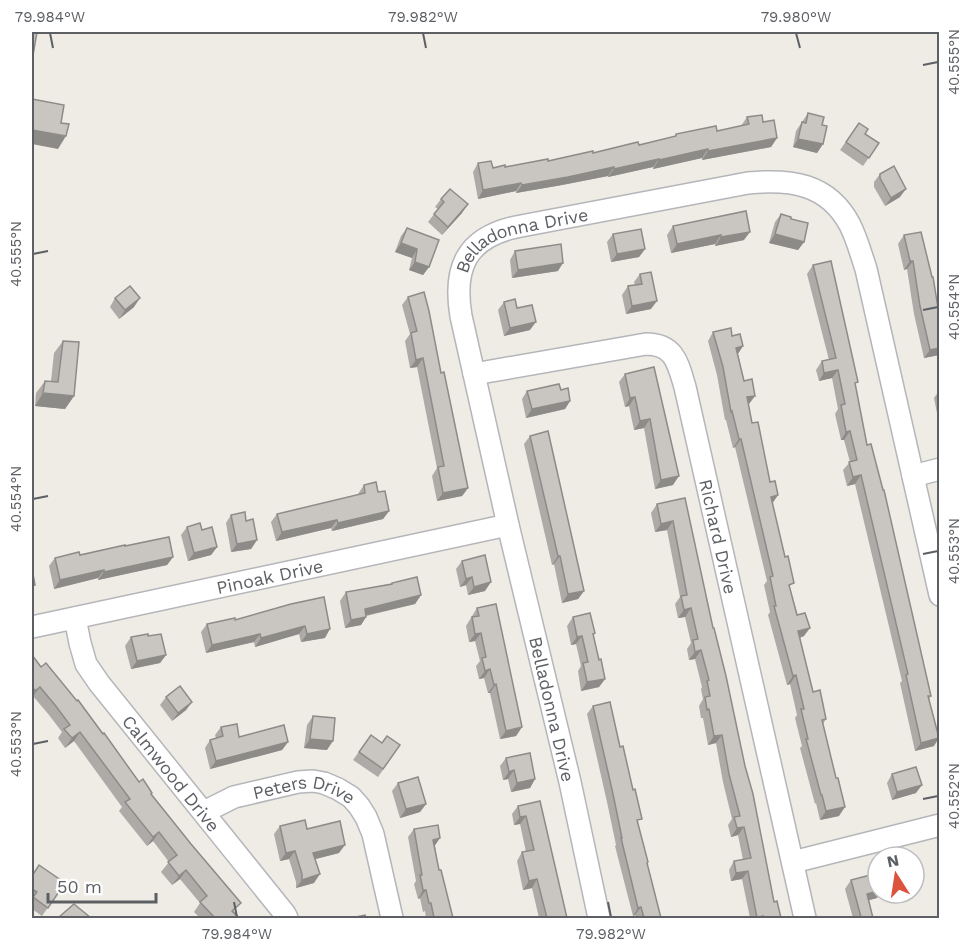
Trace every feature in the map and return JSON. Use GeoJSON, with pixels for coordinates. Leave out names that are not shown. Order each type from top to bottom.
{"type":"FeatureCollection","features":[{"type":"Feature","properties":{"kind":"street","name":"Belladonna Drive"},"geometry":{"type":"LineString","coordinates":[[599,918],[570,782],[508,525],[461,316],[458,291],[461,269],[468,256],[482,240],[502,230],[516,227],[748,183],[788,182],[804,185],[828,197],[849,223],[866,269],[939,595]]}},
{"type":"Feature","properties":{"kind":"street","name":"Richard Drive"},"geometry":{"type":"LineString","coordinates":[[474,374],[646,344],[666,348],[675,358],[685,387],[805,918]]}},
{"type":"Feature","properties":{"kind":"street"},"geometry":{"type":"LineString","coordinates":[[913,476],[939,469]]}},
{"type":"Feature","properties":{"kind":"street","name":"Pinoak Drive"},"geometry":{"type":"LineString","coordinates":[[32,627],[508,525]]}},
{"type":"Feature","properties":{"kind":"street","name":"Calmwood Drive"},"geometry":{"type":"LineString","coordinates":[[75,618],[86,664],[99,683],[287,918]]}},
{"type":"Feature","properties":{"kind":"street","name":"Peters Drive"},"geometry":{"type":"LineString","coordinates":[[204,812],[234,796],[298,782],[313,781],[338,789],[351,797],[366,817],[373,834],[392,918]]}},
{"type":"Feature","properties":{"kind":"street"},"geometry":{"type":"LineString","coordinates":[[793,862],[939,825]]}},
{"type":"Feature","properties":{"kind":"building"},"geometry":{"type":"Polygon","coordinates":[[[32,32],[37,32],[32,61],[32,32]]]}},
{"type":"Feature","properties":{"kind":"building"},"geometry":{"type":"Polygon","coordinates":[[[32,99],[64,105],[61,123],[69,124],[66,136],[32,130],[32,99]]]}},
{"type":"Feature","properties":{"kind":"building"},"geometry":{"type":"Polygon","coordinates":[[[808,113],[824,117],[822,125],[827,126],[823,144],[798,139],[802,122],[806,123],[808,113]]]}},
{"type":"Feature","properties":{"kind":"building"},"geometry":{"type":"Polygon","coordinates":[[[762,115],[763,122],[774,120],[777,138],[708,151],[708,149],[614,169],[614,167],[568,177],[483,190],[478,163],[491,161],[493,168],[548,159],[548,161],[638,142],[639,145],[676,136],[676,134],[716,126],[717,131],[749,124],[747,117],[762,115]]]}},
{"type":"Feature","properties":{"kind":"building"},"geometry":{"type":"Polygon","coordinates":[[[859,123],[868,129],[865,134],[879,143],[869,158],[846,142],[859,123]]]}},
{"type":"Feature","properties":{"kind":"building"},"geometry":{"type":"Polygon","coordinates":[[[894,166],[906,189],[891,198],[880,174],[894,166]]]}},
{"type":"Feature","properties":{"kind":"building"},"geometry":{"type":"Polygon","coordinates":[[[450,189],[468,204],[448,227],[434,214],[444,202],[441,199],[450,189]]]}},
{"type":"Feature","properties":{"kind":"building"},"geometry":{"type":"Polygon","coordinates":[[[746,211],[750,232],[677,244],[673,226],[746,211]]]}},
{"type":"Feature","properties":{"kind":"building"},"geometry":{"type":"Polygon","coordinates":[[[781,214],[808,223],[804,242],[775,234],[781,214]]]}},
{"type":"Feature","properties":{"kind":"building"},"geometry":{"type":"Polygon","coordinates":[[[407,228],[439,240],[429,267],[415,262],[417,249],[401,243],[407,228]]]}},
{"type":"Feature","properties":{"kind":"building"},"geometry":{"type":"Polygon","coordinates":[[[641,229],[645,249],[617,254],[613,234],[641,229]]]}},
{"type":"Feature","properties":{"kind":"building"},"geometry":{"type":"Polygon","coordinates":[[[921,232],[933,277],[939,314],[939,348],[930,350],[913,261],[910,261],[904,235],[921,232]]]}},
{"type":"Feature","properties":{"kind":"building"},"geometry":{"type":"Polygon","coordinates":[[[561,244],[563,263],[518,270],[515,251],[561,244]]]}},
{"type":"Feature","properties":{"kind":"building"},"geometry":{"type":"Polygon","coordinates":[[[831,261],[858,382],[855,383],[867,445],[871,444],[884,490],[939,738],[921,743],[906,675],[908,674],[861,475],[853,477],[849,462],[857,460],[850,431],[846,432],[841,405],[845,404],[838,370],[824,373],[822,361],[836,358],[813,265],[831,261]]]}},
{"type":"Feature","properties":{"kind":"building"},"geometry":{"type":"Polygon","coordinates":[[[651,272],[657,301],[632,306],[628,286],[642,284],[640,274],[651,272]]]}},
{"type":"Feature","properties":{"kind":"building"},"geometry":{"type":"Polygon","coordinates":[[[130,286],[140,298],[125,310],[115,298],[130,286]]]}},
{"type":"Feature","properties":{"kind":"building"},"geometry":{"type":"Polygon","coordinates":[[[424,292],[441,373],[444,372],[468,488],[443,493],[438,467],[444,466],[423,358],[416,360],[411,333],[417,331],[408,297],[424,292]]]}},
{"type":"Feature","properties":{"kind":"building"},"geometry":{"type":"Polygon","coordinates":[[[515,299],[517,308],[532,305],[536,322],[510,328],[504,302],[515,299]]]}},
{"type":"Feature","properties":{"kind":"building"},"geometry":{"type":"Polygon","coordinates":[[[731,328],[732,336],[740,334],[743,346],[736,348],[744,381],[752,379],[755,396],[747,397],[752,423],[758,422],[770,482],[775,481],[778,495],[771,497],[785,557],[788,556],[794,583],[789,585],[797,615],[805,613],[810,628],[798,631],[813,692],[820,690],[826,719],[822,720],[845,807],[826,811],[806,739],[808,739],[801,709],[804,709],[796,675],[793,676],[774,606],[776,606],[770,577],[773,576],[713,332],[731,328]]]}},
{"type":"Feature","properties":{"kind":"building"},"geometry":{"type":"Polygon","coordinates":[[[63,341],[79,342],[74,396],[43,393],[45,381],[58,382],[63,341]]]}},
{"type":"Feature","properties":{"kind":"building"},"geometry":{"type":"Polygon","coordinates":[[[654,367],[679,476],[661,480],[650,419],[640,421],[635,397],[630,398],[625,374],[654,367]]]}},
{"type":"Feature","properties":{"kind":"building"},"geometry":{"type":"Polygon","coordinates":[[[559,384],[561,390],[568,388],[570,401],[532,409],[527,391],[559,384]]]}},
{"type":"Feature","properties":{"kind":"building"},"geometry":{"type":"Polygon","coordinates":[[[548,431],[584,591],[568,594],[530,436],[548,431]]]}},
{"type":"Feature","properties":{"kind":"building"},"geometry":{"type":"Polygon","coordinates":[[[376,482],[378,492],[385,491],[389,511],[338,523],[337,520],[282,532],[277,514],[365,493],[364,485],[376,482]]]}},
{"type":"Feature","properties":{"kind":"building"},"geometry":{"type":"Polygon","coordinates":[[[685,498],[713,628],[753,794],[774,902],[777,901],[781,918],[764,918],[763,916],[757,918],[748,871],[736,873],[734,861],[751,858],[744,827],[737,828],[734,817],[740,816],[722,735],[714,736],[709,709],[707,710],[705,697],[710,696],[707,681],[709,680],[701,650],[695,652],[693,640],[698,639],[691,608],[684,610],[681,596],[687,595],[673,521],[661,524],[657,504],[685,498]]]}},
{"type":"Feature","properties":{"kind":"building"},"geometry":{"type":"Polygon","coordinates":[[[245,512],[246,521],[253,519],[257,540],[237,544],[231,515],[245,512]]]}},
{"type":"Feature","properties":{"kind":"building"},"geometry":{"type":"Polygon","coordinates":[[[200,523],[202,530],[212,527],[217,547],[194,553],[187,527],[200,523]]]}},
{"type":"Feature","properties":{"kind":"building"},"geometry":{"type":"Polygon","coordinates":[[[169,537],[173,557],[60,580],[55,558],[169,537]]]}},
{"type":"Feature","properties":{"kind":"building"},"geometry":{"type":"Polygon","coordinates":[[[485,555],[491,582],[474,587],[472,577],[466,579],[462,561],[485,555]]]}},
{"type":"Feature","properties":{"kind":"building"},"geometry":{"type":"Polygon","coordinates":[[[32,569],[35,585],[32,586],[32,569]]]}},
{"type":"Feature","properties":{"kind":"building"},"geometry":{"type":"Polygon","coordinates":[[[417,577],[421,595],[365,609],[366,617],[351,620],[346,592],[417,577]]]}},
{"type":"Feature","properties":{"kind":"building"},"geometry":{"type":"Polygon","coordinates":[[[324,597],[330,629],[307,634],[305,626],[261,638],[260,634],[212,645],[207,624],[235,618],[235,620],[324,597]]]}},
{"type":"Feature","properties":{"kind":"building"},"geometry":{"type":"Polygon","coordinates":[[[496,604],[522,727],[506,731],[496,684],[494,685],[490,669],[485,671],[482,658],[486,657],[481,633],[475,634],[472,617],[479,616],[477,608],[496,604]]]}},
{"type":"Feature","properties":{"kind":"building"},"geometry":{"type":"Polygon","coordinates":[[[590,613],[605,679],[587,682],[583,663],[588,662],[582,636],[577,637],[573,617],[590,613]]]}},
{"type":"Feature","properties":{"kind":"building"},"geometry":{"type":"Polygon","coordinates":[[[148,634],[148,636],[161,634],[166,655],[137,661],[131,637],[148,634]]]}},
{"type":"Feature","properties":{"kind":"building"},"geometry":{"type":"Polygon","coordinates":[[[32,655],[41,667],[46,663],[78,700],[139,782],[143,779],[151,794],[241,903],[232,911],[239,918],[215,918],[200,902],[207,896],[186,870],[179,876],[168,862],[177,855],[159,832],[153,837],[125,802],[130,799],[80,732],[72,738],[64,729],[70,725],[55,705],[40,687],[35,691],[32,686],[32,655]]]}},
{"type":"Feature","properties":{"kind":"building"},"geometry":{"type":"Polygon","coordinates":[[[180,686],[192,702],[178,713],[166,697],[180,686]]]}},
{"type":"Feature","properties":{"kind":"building"},"geometry":{"type":"Polygon","coordinates":[[[610,702],[620,747],[623,746],[633,790],[635,789],[642,819],[637,820],[661,918],[644,918],[641,907],[638,908],[621,838],[593,706],[610,702]]]}},
{"type":"Feature","properties":{"kind":"building"},"geometry":{"type":"Polygon","coordinates":[[[313,716],[335,718],[333,741],[310,739],[313,716]]]}},
{"type":"Feature","properties":{"kind":"building"},"geometry":{"type":"Polygon","coordinates":[[[237,724],[239,737],[284,725],[288,742],[216,761],[210,740],[223,736],[221,727],[237,724]]]}},
{"type":"Feature","properties":{"kind":"building"},"geometry":{"type":"Polygon","coordinates":[[[371,735],[382,743],[387,736],[400,745],[383,769],[359,752],[371,735]]]}},
{"type":"Feature","properties":{"kind":"building"},"geometry":{"type":"Polygon","coordinates":[[[530,753],[535,779],[517,783],[514,770],[509,772],[506,758],[530,753]]]}},
{"type":"Feature","properties":{"kind":"building"},"geometry":{"type":"Polygon","coordinates":[[[916,767],[922,785],[897,792],[892,774],[916,767]]]}},
{"type":"Feature","properties":{"kind":"building"},"geometry":{"type":"Polygon","coordinates":[[[418,777],[426,804],[406,809],[398,783],[418,777]]]}},
{"type":"Feature","properties":{"kind":"building"},"geometry":{"type":"Polygon","coordinates":[[[540,801],[567,918],[547,918],[537,879],[529,881],[522,852],[534,850],[526,816],[520,817],[518,806],[540,801]]]}},
{"type":"Feature","properties":{"kind":"building"},"geometry":{"type":"Polygon","coordinates":[[[305,820],[307,829],[340,821],[345,845],[313,853],[320,874],[302,880],[295,851],[286,853],[280,826],[305,820]]]}},
{"type":"Feature","properties":{"kind":"building"},"geometry":{"type":"Polygon","coordinates":[[[438,825],[440,838],[433,840],[453,918],[434,918],[420,875],[422,875],[414,829],[438,825]]]}},
{"type":"Feature","properties":{"kind":"building"},"geometry":{"type":"Polygon","coordinates":[[[39,865],[65,883],[48,908],[33,897],[37,892],[32,889],[32,876],[39,865]]]}},
{"type":"Feature","properties":{"kind":"building"},"geometry":{"type":"Polygon","coordinates":[[[866,876],[866,905],[870,905],[873,918],[856,918],[861,917],[851,880],[866,876]]]}},
{"type":"Feature","properties":{"kind":"building"},"geometry":{"type":"Polygon","coordinates":[[[74,904],[91,918],[59,917],[74,904]]]}}]}
